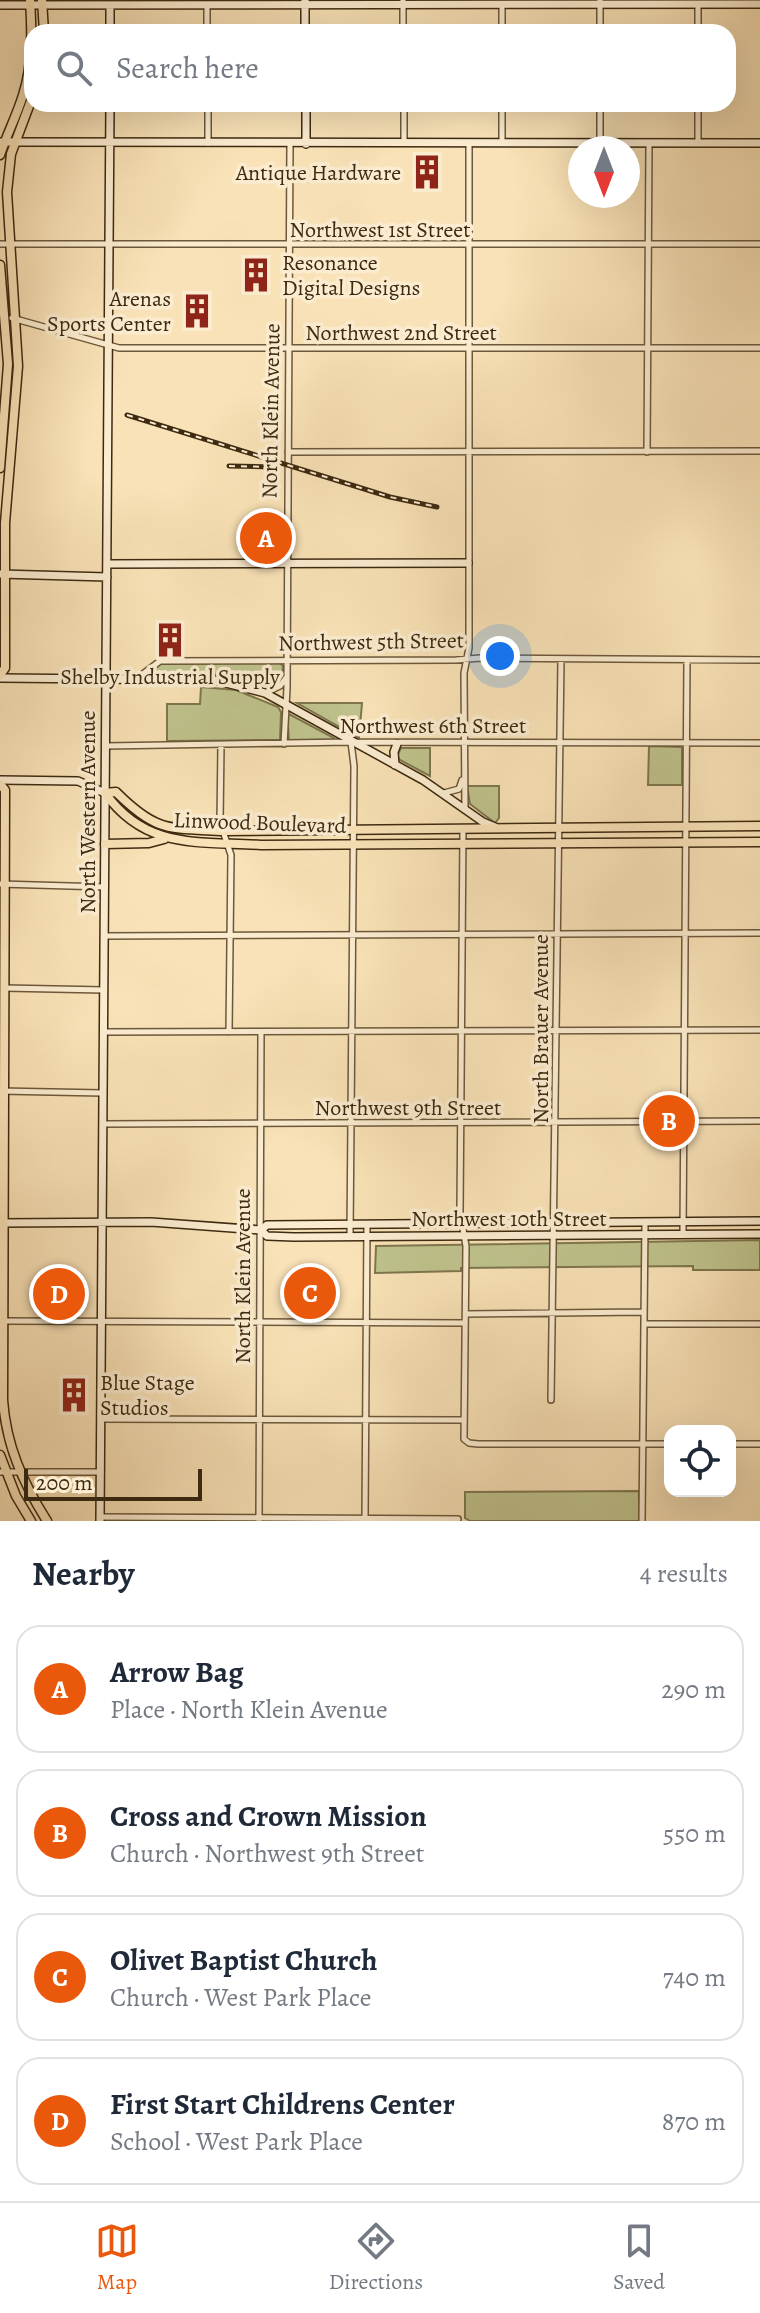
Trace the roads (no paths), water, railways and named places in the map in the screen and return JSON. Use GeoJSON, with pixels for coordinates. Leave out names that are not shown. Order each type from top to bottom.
{"type":"FeatureCollection","features":[{"type":"Feature","properties":{"kind":"main road"},"geometry":{"type":"LineString","coordinates":[[0,5],[403,2],[502,5],[600,2],[760,4]]}},
{"type":"Feature","properties":{"kind":"main road"},"geometry":{"type":"LineString","coordinates":[[30,3],[31,24]]}},
{"type":"Feature","properties":{"kind":"main road"},"geometry":{"type":"LineString","coordinates":[[43,3],[44,24]]}},
{"type":"Feature","properties":{"kind":"main road"},"geometry":{"type":"LineString","coordinates":[[110,3],[110,24]]}},
{"type":"Feature","properties":{"kind":"main road"},"geometry":{"type":"LineString","coordinates":[[305,3],[305,24]]}},
{"type":"Feature","properties":{"kind":"main road"},"geometry":{"type":"LineString","coordinates":[[0,155],[2,142],[24,91]]}},
{"type":"Feature","properties":{"kind":"main road"},"geometry":{"type":"LineString","coordinates":[[27,112],[8,171],[4,244],[18,366],[2,574],[5,668],[0,677],[106,681],[214,680],[265,693],[444,793],[483,822],[502,829]]}},
{"type":"Feature","properties":{"kind":"main road","name":"North Western Avenue"},"geometry":{"type":"LineString","coordinates":[[100,1519],[110,112]]}},
{"type":"Feature","properties":{"kind":"main road"},"geometry":{"type":"LineString","coordinates":[[306,112],[306,144]]}},
{"type":"Feature","properties":{"kind":"main road"},"geometry":{"type":"LineString","coordinates":[[2,142],[568,143]]}},
{"type":"Feature","properties":{"kind":"main road"},"geometry":{"type":"LineString","coordinates":[[640,143],[760,143]]}},
{"type":"Feature","properties":{"kind":"main road"},"geometry":{"type":"LineString","coordinates":[[0,265],[8,364],[0,468]]}},
{"type":"Feature","properties":{"kind":"main road"},"geometry":{"type":"LineString","coordinates":[[107,564],[468,563]]}},
{"type":"Feature","properties":{"kind":"main road"},"geometry":{"type":"LineString","coordinates":[[2,574],[107,577]]}},
{"type":"Feature","properties":{"kind":"main road"},"geometry":{"type":"LineString","coordinates":[[395,765],[397,744]]}},
{"type":"Feature","properties":{"kind":"main road"},"geometry":{"type":"LineString","coordinates":[[0,782],[78,781],[105,793]]}},
{"type":"Feature","properties":{"kind":"main road"},"geometry":{"type":"LineString","coordinates":[[0,782],[5,790],[1,1091],[4,1413],[8,1438],[20,1472],[47,1521]]}},
{"type":"Feature","properties":{"kind":"main road","name":"Linwood Boulevard"},"geometry":{"type":"LineString","coordinates":[[105,793],[116,792],[140,816],[159,825],[224,831],[760,826]]}},
{"type":"Feature","properties":{"kind":"main road","name":"Linwood Boulevard"},"geometry":{"type":"LineString","coordinates":[[105,793],[138,826],[169,838],[228,843],[760,842]]}},
{"type":"Feature","properties":{"kind":"main road"},"geometry":{"type":"LineString","coordinates":[[105,844],[149,843],[169,838]]}},
{"type":"Feature","properties":{"kind":"main road","name":"Northwest 10th Street"},"geometry":{"type":"LineString","coordinates":[[261,1230],[267,1225],[760,1221]]}},
{"type":"Feature","properties":{"kind":"main road","name":"Northwest 10th Street"},"geometry":{"type":"LineString","coordinates":[[2,1223],[179,1223],[261,1230],[267,1236],[760,1234]]}},
{"type":"Feature","properties":{"kind":"main road"},"geometry":{"type":"LineString","coordinates":[[0,1455],[3,1472],[31,1521]]}},
{"type":"Feature","properties":{"kind":"street"},"geometry":{"type":"LineString","coordinates":[[403,2],[403,24]]}},
{"type":"Feature","properties":{"kind":"street"},"geometry":{"type":"LineString","coordinates":[[600,2],[600,24]]}},
{"type":"Feature","properties":{"kind":"street"},"geometry":{"type":"LineString","coordinates":[[699,24],[703,3]]}},
{"type":"Feature","properties":{"kind":"street"},"geometry":{"type":"LineString","coordinates":[[207,5],[207,24]]}},
{"type":"Feature","properties":{"kind":"street"},"geometry":{"type":"LineString","coordinates":[[502,5],[502,24]]}},
{"type":"Feature","properties":{"kind":"street"},"geometry":{"type":"LineString","coordinates":[[208,112],[208,144]]}},
{"type":"Feature","properties":{"kind":"street"},"geometry":{"type":"LineString","coordinates":[[404,112],[404,144]]}},
{"type":"Feature","properties":{"kind":"street"},"geometry":{"type":"LineString","coordinates":[[502,112],[502,143]]}},
{"type":"Feature","properties":{"kind":"street"},"geometry":{"type":"LineString","coordinates":[[600,112],[600,136]]}},
{"type":"Feature","properties":{"kind":"street"},"geometry":{"type":"LineString","coordinates":[[698,112],[698,143]]}},
{"type":"Feature","properties":{"kind":"street"},"geometry":{"type":"LineString","coordinates":[[647,452],[649,143]]}},
{"type":"Feature","properties":{"kind":"street","name":"North Klein Avenue"},"geometry":{"type":"LineString","coordinates":[[284,744],[290,144]]}},
{"type":"Feature","properties":{"kind":"street"},"geometry":{"type":"LineString","coordinates":[[465,810],[469,144]]}},
{"type":"Feature","properties":{"kind":"street","name":"Northwest 1st Street"},"geometry":{"type":"LineString","coordinates":[[4,244],[760,244]]}},
{"type":"Feature","properties":{"kind":"street","name":"Northwest 2nd Street"},"geometry":{"type":"LineString","coordinates":[[2,314],[119,348],[760,348]]}},
{"type":"Feature","properties":{"kind":"street"},"geometry":{"type":"LineString","coordinates":[[1,438],[13,442]]}},
{"type":"Feature","properties":{"kind":"street"},"geometry":{"type":"LineString","coordinates":[[288,452],[760,451]]}},
{"type":"Feature","properties":{"kind":"street","name":"North Brauer Avenue"},"geometry":{"type":"LineString","coordinates":[[551,1400],[561,659]]}},
{"type":"Feature","properties":{"kind":"street"},"geometry":{"type":"LineString","coordinates":[[683,1235],[687,660]]}},
{"type":"Feature","properties":{"kind":"street","name":"Northwest 5th Street"},"geometry":{"type":"LineString","coordinates":[[134,680],[160,661],[760,660]]}},
{"type":"Feature","properties":{"kind":"street"},"geometry":{"type":"LineString","coordinates":[[265,693],[280,686],[286,678]]}},
{"type":"Feature","properties":{"kind":"street"},"geometry":{"type":"LineString","coordinates":[[350,1237],[354,766],[351,742]]}},
{"type":"Feature","properties":{"kind":"street","name":"Northwest 6th Street"},"geometry":{"type":"LineString","coordinates":[[106,746],[351,742],[760,743]]}},
{"type":"Feature","properties":{"kind":"street"},"geometry":{"type":"LineString","coordinates":[[221,745],[220,822],[231,855],[229,1032]]}},
{"type":"Feature","properties":{"kind":"street"},"geometry":{"type":"LineString","coordinates":[[444,793],[459,789],[464,776]]}},
{"type":"Feature","properties":{"kind":"street"},"geometry":{"type":"LineString","coordinates":[[463,829],[462,1224],[466,1314],[463,1420],[466,1442],[664,1444]]}},
{"type":"Feature","properties":{"kind":"street"},"geometry":{"type":"LineString","coordinates":[[2,884],[105,887]]}},
{"type":"Feature","properties":{"kind":"street"},"geometry":{"type":"LineString","coordinates":[[104,936],[760,933]]}},
{"type":"Feature","properties":{"kind":"street"},"geometry":{"type":"LineString","coordinates":[[3,988],[104,990]]}},
{"type":"Feature","properties":{"kind":"street"},"geometry":{"type":"LineString","coordinates":[[104,1032],[760,1030]]}},
{"type":"Feature","properties":{"kind":"street","name":"North Klein Avenue"},"geometry":{"type":"LineString","coordinates":[[259,1520],[261,1032]]}},
{"type":"Feature","properties":{"kind":"street"},"geometry":{"type":"LineString","coordinates":[[1,1091],[104,1093]]}},
{"type":"Feature","properties":{"kind":"street","name":"Northwest 9th Street"},"geometry":{"type":"LineString","coordinates":[[103,1124],[760,1121]]}},
{"type":"Feature","properties":{"kind":"street"},"geometry":{"type":"LineString","coordinates":[[642,1521],[645,1223]]}},
{"type":"Feature","properties":{"kind":"street"},"geometry":{"type":"LineString","coordinates":[[365,1520],[367,1224]]}},
{"type":"Feature","properties":{"kind":"street"},"geometry":{"type":"LineString","coordinates":[[466,1314],[644,1312]]}},
{"type":"Feature","properties":{"kind":"street"},"geometry":{"type":"LineString","coordinates":[[2,1321],[465,1323]]}},
{"type":"Feature","properties":{"kind":"street"},"geometry":{"type":"LineString","coordinates":[[644,1324],[760,1324]]}},
{"type":"Feature","properties":{"kind":"street"},"geometry":{"type":"LineString","coordinates":[[101,1419],[463,1420]]}},
{"type":"Feature","properties":{"kind":"street"},"geometry":{"type":"LineString","coordinates":[[736,1444],[760,1444]]}},
{"type":"Feature","properties":{"kind":"street"},"geometry":{"type":"LineString","coordinates":[[3,1472],[101,1472]]}},
{"type":"Feature","properties":{"kind":"street"},"geometry":{"type":"LineString","coordinates":[[100,1519],[458,1519]]}},
{"type":"Feature","properties":{"kind":"railway"},"geometry":{"type":"LineString","coordinates":[[127,415],[390,497],[437,507]]}},
{"type":"Feature","properties":{"kind":"railway"},"geometry":{"type":"LineString","coordinates":[[229,466],[273,467]]}},
{"type":"Feature","properties":{"kind":"place","name":"Antique Hardware"},"geometry":{"type":"Point","coordinates":[427,172]}},
{"type":"Feature","properties":{"kind":"place","name":"Resonance Digital Designs"},"geometry":{"type":"Point","coordinates":[256,275]}},
{"type":"Feature","properties":{"kind":"place","name":"Arenas Sports Center"},"geometry":{"type":"Point","coordinates":[197,311]}},
{"type":"Feature","properties":{"kind":"place","name":"Arrow Bag"},"geometry":{"type":"Point","coordinates":[266,538]}},
{"type":"Feature","properties":{"kind":"place","name":"Shelby Industrial Supply"},"geometry":{"type":"Point","coordinates":[170,640]}},
{"type":"Feature","properties":{"kind":"place","name":"Cross and Crown Mission"},"geometry":{"type":"Point","coordinates":[669,1121]}},
{"type":"Feature","properties":{"kind":"place","name":"Olivet Baptist Church"},"geometry":{"type":"Point","coordinates":[310,1293]}},
{"type":"Feature","properties":{"kind":"place","name":"First Start Childrens Center"},"geometry":{"type":"Point","coordinates":[59,1294]}},
{"type":"Feature","properties":{"kind":"place","name":"Blue Stage Studios"},"geometry":{"type":"Point","coordinates":[74,1395]}}]}
